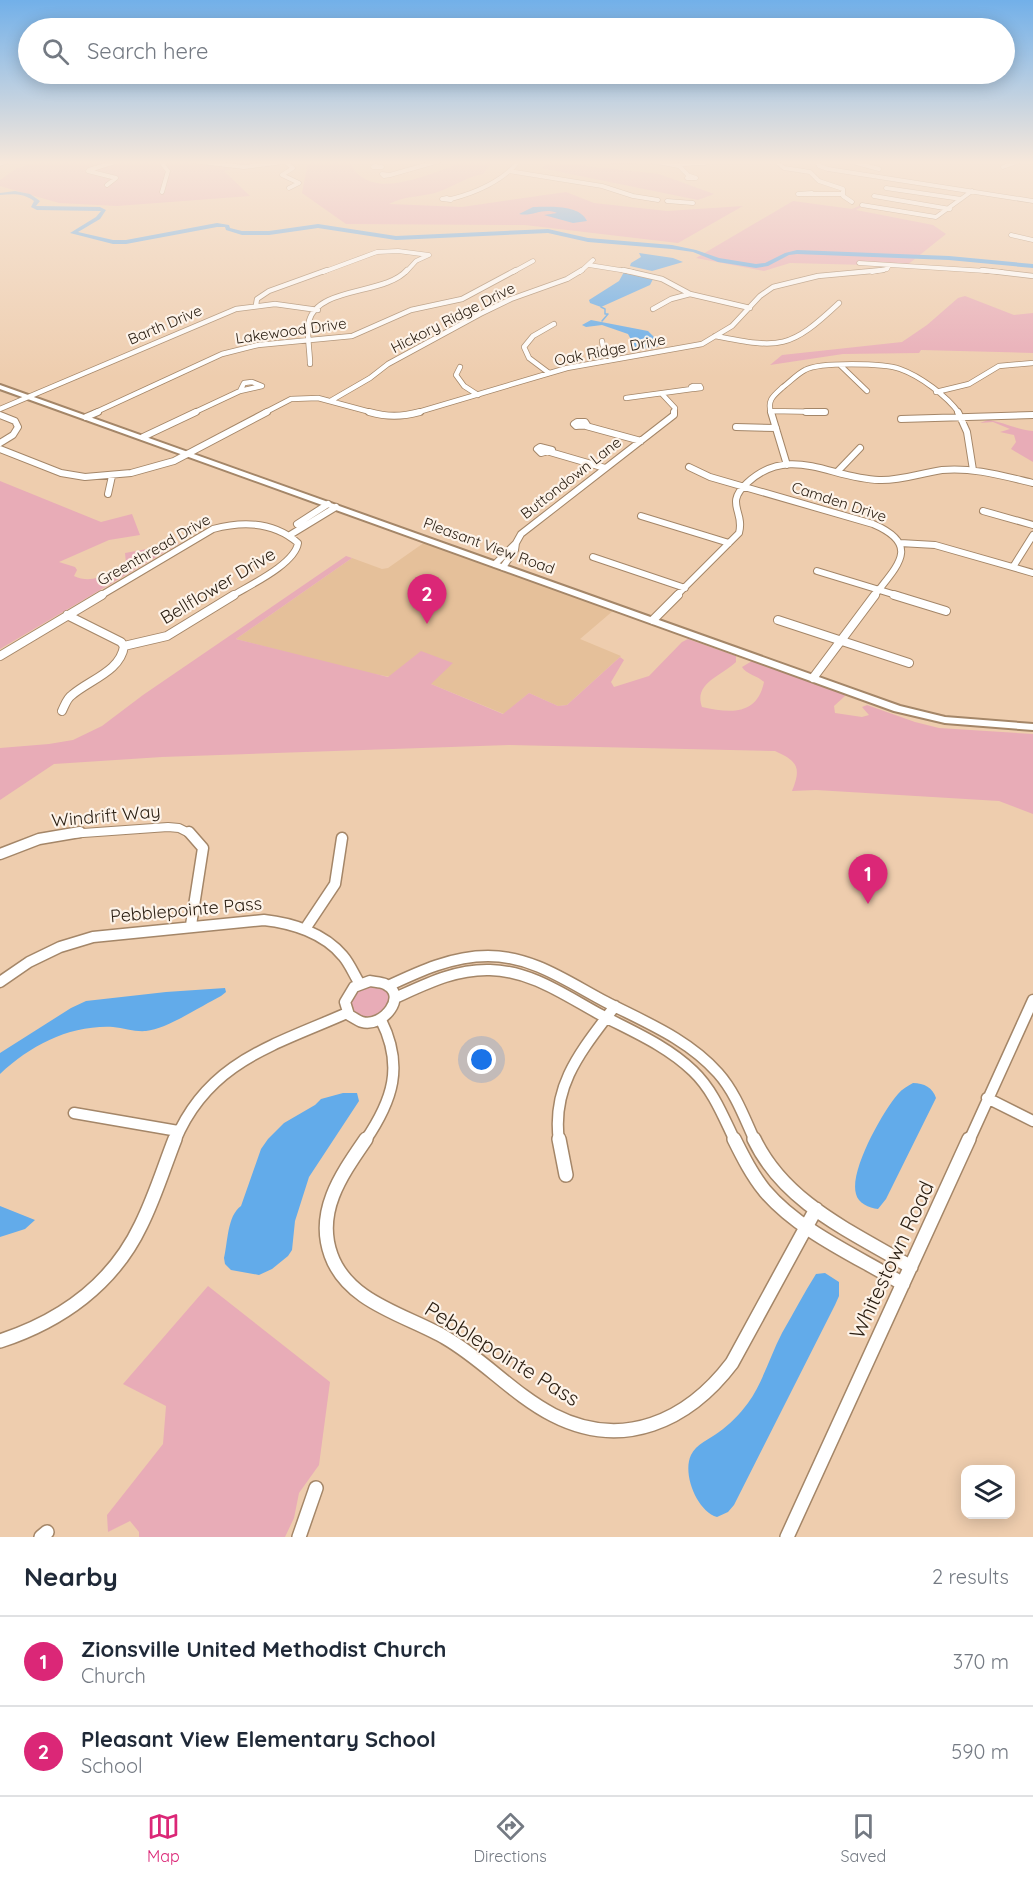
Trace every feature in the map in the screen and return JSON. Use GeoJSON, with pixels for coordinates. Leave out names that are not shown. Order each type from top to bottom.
{"type":"FeatureCollection","features":[{"type":"Feature","properties":{"kind":"main road","name":"Pleasant View Road"},"geometry":{"type":"LineString","coordinates":[[0,387],[922,717],[1033,725]]}},
{"type":"Feature","properties":{"kind":"street"},"geometry":{"type":"LineString","coordinates":[[1011,235],[1033,240]]}},
{"type":"Feature","properties":{"kind":"street"},"geometry":{"type":"LineString","coordinates":[[256,305],[257,298],[269,291],[367,255],[398,251],[429,255],[413,263],[406,274],[396,280],[337,297],[318,310],[310,318],[310,364]]}},
{"type":"Feature","properties":{"kind":"street","name":"Lakewood Drive"},"geometry":{"type":"LineString","coordinates":[[86,417],[232,351],[258,345],[352,336],[411,310],[462,299],[533,261]]}},
{"type":"Feature","properties":{"kind":"street","name":"Hickory Ridge Drive"},"geometry":{"type":"LineString","coordinates":[[332,400],[370,378],[388,364],[497,306],[558,282],[591,262],[653,276],[690,294]]}},
{"type":"Feature","properties":{"kind":"street"},"geometry":{"type":"LineString","coordinates":[[859,263],[999,271],[1033,276]]}},
{"type":"Feature","properties":{"kind":"street","name":"Oak Ridge Drive"},"geometry":{"type":"LineString","coordinates":[[0,449],[61,473],[85,477],[112,476],[166,464],[291,399],[332,400],[385,416],[405,416],[549,374],[613,359],[702,344],[750,308],[762,294],[792,282],[879,271],[887,269],[889,265]]}},
{"type":"Feature","properties":{"kind":"street"},"geometry":{"type":"LineString","coordinates":[[652,309],[671,298],[690,294],[750,308]]}},
{"type":"Feature","properties":{"kind":"street"},"geometry":{"type":"LineString","coordinates":[[715,336],[756,343],[779,342],[799,337],[839,303]]}},
{"type":"Feature","properties":{"kind":"street","name":"Barth Drive"},"geometry":{"type":"LineString","coordinates":[[0,409],[216,316],[256,305],[284,305],[318,310]]}},
{"type":"Feature","properties":{"kind":"street"},"geometry":{"type":"LineString","coordinates":[[549,374],[531,362],[524,353],[524,343],[529,337],[554,324]]}},
{"type":"Feature","properties":{"kind":"street"},"geometry":{"type":"LineString","coordinates":[[602,341],[602,348],[613,359]]}},
{"type":"Feature","properties":{"kind":"street"},"geometry":{"type":"LineString","coordinates":[[787,465],[768,400],[799,373],[812,368],[872,363],[892,366],[910,373],[955,408],[967,432],[973,470]]}},
{"type":"Feature","properties":{"kind":"street"},"geometry":{"type":"LineString","coordinates":[[936,392],[969,384],[999,366],[1033,363]]}},
{"type":"Feature","properties":{"kind":"street"},"geometry":{"type":"LineString","coordinates":[[840,366],[867,391]]}},
{"type":"Feature","properties":{"kind":"street"},"geometry":{"type":"LineString","coordinates":[[460,367],[456,375],[459,381],[478,395]]}},
{"type":"Feature","properties":{"kind":"street"},"geometry":{"type":"LineString","coordinates":[[626,398],[692,389]]}},
{"type":"Feature","properties":{"kind":"street"},"geometry":{"type":"LineString","coordinates":[[143,437],[240,391]]}},
{"type":"Feature","properties":{"kind":"street","name":"Buttondown Lane"},"geometry":{"type":"LineString","coordinates":[[499,565],[515,550],[521,534],[674,415],[675,408],[662,394]]}},
{"type":"Feature","properties":{"kind":"street"},"geometry":{"type":"LineString","coordinates":[[770,411],[825,412]]}},
{"type":"Feature","properties":{"kind":"street"},"geometry":{"type":"LineString","coordinates":[[0,415],[15,421],[18,427],[13,435],[0,443]]}},
{"type":"Feature","properties":{"kind":"street"},"geometry":{"type":"LineString","coordinates":[[901,419],[1033,415]]}},
{"type":"Feature","properties":{"kind":"street"},"geometry":{"type":"LineString","coordinates":[[586,426],[641,441]]}},
{"type":"Feature","properties":{"kind":"street"},"geometry":{"type":"LineString","coordinates":[[736,427],[776,428]]}},
{"type":"Feature","properties":{"kind":"street"},"geometry":{"type":"LineString","coordinates":[[837,472],[860,448]]}},
{"type":"Feature","properties":{"kind":"street"},"geometry":{"type":"LineString","coordinates":[[550,452],[605,468]]}},
{"type":"Feature","properties":{"kind":"street"},"geometry":{"type":"LineString","coordinates":[[653,620],[729,543],[741,527],[735,503],[744,487],[764,470],[787,465],[812,466],[868,479],[890,481],[945,470],[973,470],[1033,483]]}},
{"type":"Feature","properties":{"kind":"street","name":"Camden Drive"},"geometry":{"type":"LineString","coordinates":[[689,467],[704,475],[873,524],[886,530],[900,543],[903,551],[902,559],[813,678]]}},
{"type":"Feature","properties":{"kind":"street"},"geometry":{"type":"LineString","coordinates":[[108,494],[112,476]]}},
{"type":"Feature","properties":{"kind":"street"},"geometry":{"type":"LineString","coordinates":[[287,534],[332,506]]}},
{"type":"Feature","properties":{"kind":"street"},"geometry":{"type":"LineString","coordinates":[[983,511],[1033,525]]}},
{"type":"Feature","properties":{"kind":"street"},"geometry":{"type":"LineString","coordinates":[[641,516],[729,543]]}},
{"type":"Feature","properties":{"kind":"street","name":"Greenthread Drive"},"geometry":{"type":"LineString","coordinates":[[0,656],[213,529],[248,524],[287,534]]}},
{"type":"Feature","properties":{"kind":"street","name":"Bellflower Drive"},"geometry":{"type":"LineString","coordinates":[[124,646],[167,636],[182,629],[289,560],[299,547],[298,543],[287,534]]}},
{"type":"Feature","properties":{"kind":"street"},"geometry":{"type":"LineString","coordinates":[[1013,567],[1033,535]]}},
{"type":"Feature","properties":{"kind":"street"},"geometry":{"type":"LineString","coordinates":[[900,543],[935,545],[1033,573]]}},
{"type":"Feature","properties":{"kind":"street"},"geometry":{"type":"LineString","coordinates":[[593,557],[685,588]]}},
{"type":"Feature","properties":{"kind":"street"},"geometry":{"type":"LineString","coordinates":[[817,571],[946,611]]}},
{"type":"Feature","properties":{"kind":"street"},"geometry":{"type":"LineString","coordinates":[[62,711],[70,696],[119,663],[124,646],[108,635],[67,615]]}},
{"type":"Feature","properties":{"kind":"street"},"geometry":{"type":"LineString","coordinates":[[778,620],[909,663]]}},
{"type":"Feature","properties":{"kind":"street","name":"Windrift Way"},"geometry":{"type":"LineString","coordinates":[[0,854],[10,848],[50,836],[168,827],[186,830],[199,840],[203,848],[190,926]]}},
{"type":"Feature","properties":{"kind":"street"},"geometry":{"type":"LineString","coordinates":[[305,929],[335,884],[342,838]]}},
{"type":"Feature","properties":{"kind":"street","name":"Pebblepointe Pass"},"geometry":{"type":"LineString","coordinates":[[0,982],[60,947],[93,937],[264,920],[282,922],[324,938],[337,949],[360,984]]}},
{"type":"Feature","properties":{"kind":"street"},"geometry":{"type":"LineString","coordinates":[[388,986],[447,962],[472,957],[496,957],[535,965],[615,1006],[679,1041],[707,1062],[732,1093],[768,1165],[790,1190],[816,1209],[911,1267]]}},
{"type":"Feature","properties":{"kind":"street"},"geometry":{"type":"LineString","coordinates":[[395,998],[451,974],[494,970],[529,977],[672,1055],[697,1075],[714,1098],[744,1161],[757,1181],[784,1209],[903,1284]]}},
{"type":"Feature","properties":{"kind":"street"},"geometry":{"type":"LineString","coordinates":[[376,981],[388,986],[395,998],[393,1009],[381,1020],[362,1022],[351,1018],[347,1013],[346,998],[351,990],[360,984],[376,981]]}},
{"type":"Feature","properties":{"kind":"street","name":"Whitestown Road"},"geometry":{"type":"LineString","coordinates":[[786,1537],[1033,1000]]}},
{"type":"Feature","properties":{"kind":"street"},"geometry":{"type":"LineString","coordinates":[[566,1175],[558,1123],[560,1094],[572,1066],[615,1006]]}},
{"type":"Feature","properties":{"kind":"street"},"geometry":{"type":"LineString","coordinates":[[0,1341],[48,1323],[96,1288],[136,1234],[178,1131],[201,1095],[228,1070],[254,1055],[347,1013]]}},
{"type":"Feature","properties":{"kind":"street","name":"Pebblepointe Pass"},"geometry":{"type":"LineString","coordinates":[[381,1020],[393,1052],[392,1087],[381,1115],[330,1197],[325,1230],[333,1261],[347,1282],[360,1293],[458,1344],[556,1417],[591,1428],[633,1429],[668,1420],[695,1405],[715,1387],[732,1363],[816,1209]]}},
{"type":"Feature","properties":{"kind":"street"},"geometry":{"type":"LineString","coordinates":[[987,1098],[1033,1121]]}},
{"type":"Feature","properties":{"kind":"street"},"geometry":{"type":"LineString","coordinates":[[74,1113],[178,1131]]}},
{"type":"Feature","properties":{"kind":"street"},"geometry":{"type":"LineString","coordinates":[[299,1537],[316,1488]]}},
{"type":"Feature","properties":{"kind":"shaded area"},"geometry":{"type":"Polygon","coordinates":[[[591,233],[696,233],[678,243],[591,233]]]}},
{"type":"Feature","properties":{"kind":"shaded area"},"geometry":{"type":"Polygon","coordinates":[[[739,233],[946,234],[906,266],[790,263],[764,271],[696,258],[739,233]]]}},
{"type":"Feature","properties":{"kind":"shaded area"},"geometry":{"type":"Polygon","coordinates":[[[965,296],[1014,315],[1033,313],[1033,353],[921,350],[919,353],[843,354],[770,365],[782,355],[902,342],[927,325],[958,298],[965,296]]]}},
{"type":"Feature","properties":{"kind":"shaded area"},"geometry":{"type":"Polygon","coordinates":[[[988,420],[1033,431],[1033,462],[1011,449],[1016,442],[1014,435],[1000,432],[1010,429],[993,422],[980,423],[988,420]]]}},
{"type":"Feature","properties":{"kind":"shaded area"},"geometry":{"type":"Polygon","coordinates":[[[0,481],[101,522],[132,514],[140,535],[109,540],[59,562],[75,567],[77,570],[74,576],[88,579],[101,577],[126,563],[125,553],[180,543],[0,649],[0,481]]]}},
{"type":"Feature","properties":{"kind":"shaded area"},"geometry":{"type":"Polygon","coordinates":[[[425,542],[614,610],[580,639],[621,656],[567,705],[558,706],[529,693],[504,714],[431,684],[357,671],[236,639],[352,558],[382,569],[388,568],[425,542]]]}},
{"type":"Feature","properties":{"kind":"shaded area"},"geometry":{"type":"Polygon","coordinates":[[[346,556],[352,558],[236,639],[388,677],[421,651],[453,663],[431,684],[503,714],[529,693],[558,706],[567,705],[620,657],[624,660],[611,682],[614,687],[649,676],[682,642],[688,639],[736,656],[736,662],[705,686],[700,699],[702,707],[732,711],[749,706],[755,701],[764,682],[742,667],[752,661],[843,693],[845,696],[834,706],[835,713],[862,717],[869,715],[862,707],[867,705],[939,728],[1033,734],[1033,814],[999,801],[816,790],[792,791],[797,776],[796,766],[788,758],[775,751],[509,745],[162,757],[54,764],[0,800],[0,748],[73,740],[102,726],[143,695],[346,556]]]}},
{"type":"Feature","properties":{"kind":"shaded area"},"geometry":{"type":"Polygon","coordinates":[[[365,986],[381,988],[389,994],[391,998],[382,1015],[363,1018],[351,1010],[349,1003],[351,997],[365,986]]]}},
{"type":"Feature","properties":{"kind":"shaded area"},"geometry":{"type":"Polygon","coordinates":[[[208,1286],[330,1382],[319,1465],[299,1493],[294,1518],[285,1537],[139,1537],[139,1532],[130,1521],[108,1532],[107,1515],[163,1444],[166,1406],[123,1384],[208,1286]]]}},
{"type":"Feature","properties":{"kind":"water"},"geometry":{"type":"Polygon","coordinates":[[[639,253],[673,258],[683,262],[652,271],[630,266],[641,257],[639,253]]]}},
{"type":"Feature","properties":{"kind":"water"},"geometry":{"type":"Polygon","coordinates":[[[624,272],[653,279],[650,285],[601,307],[590,303],[589,300],[619,281],[624,272]]]}},
{"type":"Feature","properties":{"kind":"water"},"geometry":{"type":"Polygon","coordinates":[[[591,320],[648,331],[661,344],[655,348],[636,349],[628,334],[602,325],[586,327],[582,325],[591,320]]]}},
{"type":"Feature","properties":{"kind":"water"},"geometry":{"type":"Polygon","coordinates":[[[225,988],[226,992],[221,996],[174,1022],[154,1029],[142,1031],[97,1027],[67,1033],[38,1046],[0,1074],[0,1053],[86,1001],[225,988]]]}},
{"type":"Feature","properties":{"kind":"water"},"geometry":{"type":"Polygon","coordinates":[[[913,1083],[927,1087],[933,1091],[936,1098],[886,1199],[878,1209],[871,1208],[861,1202],[856,1194],[855,1184],[862,1157],[876,1127],[892,1102],[901,1091],[913,1083]]]}},
{"type":"Feature","properties":{"kind":"water"},"geometry":{"type":"Polygon","coordinates":[[[343,1093],[357,1093],[359,1101],[309,1177],[295,1221],[292,1250],[272,1269],[259,1275],[231,1270],[225,1264],[224,1258],[229,1230],[236,1210],[241,1206],[261,1149],[284,1123],[321,1099],[343,1093]]]}},
{"type":"Feature","properties":{"kind":"water"},"geometry":{"type":"Polygon","coordinates":[[[0,1206],[35,1220],[25,1229],[0,1237],[0,1206]]]}},
{"type":"Feature","properties":{"kind":"water"},"geometry":{"type":"Polygon","coordinates":[[[825,1273],[839,1282],[839,1296],[734,1505],[728,1512],[717,1517],[703,1507],[693,1491],[688,1472],[691,1455],[700,1445],[730,1423],[748,1403],[782,1333],[807,1289],[816,1274],[825,1273]]]}},
{"type":"Feature","properties":{"kind":"waterway"},"geometry":{"type":"LineString","coordinates":[[73,233],[113,242],[126,242],[176,233]]}},
{"type":"Feature","properties":{"kind":"waterway"},"geometry":{"type":"LineString","coordinates":[[241,233],[271,233]]}},
{"type":"Feature","properties":{"kind":"waterway"},"geometry":{"type":"LineString","coordinates":[[366,233],[396,238],[511,233]]}},
{"type":"Feature","properties":{"kind":"waterway"},"geometry":{"type":"LineString","coordinates":[[556,233],[588,240],[672,247],[694,251],[718,260],[756,266],[766,265],[787,254],[797,252],[949,258],[1033,266]]}},
{"type":"Feature","properties":{"kind":"waterway"},"geometry":{"type":"LineString","coordinates":[[601,307],[605,309],[605,314],[608,314],[602,321]]}},
{"type":"Feature","properties":{"kind":"place","name":"Pleasant View Elementary School"},"geometry":{"type":"Point","coordinates":[427,624]}},
{"type":"Feature","properties":{"kind":"place","name":"Zionsville United Methodist Church"},"geometry":{"type":"Point","coordinates":[868,904]}}]}
